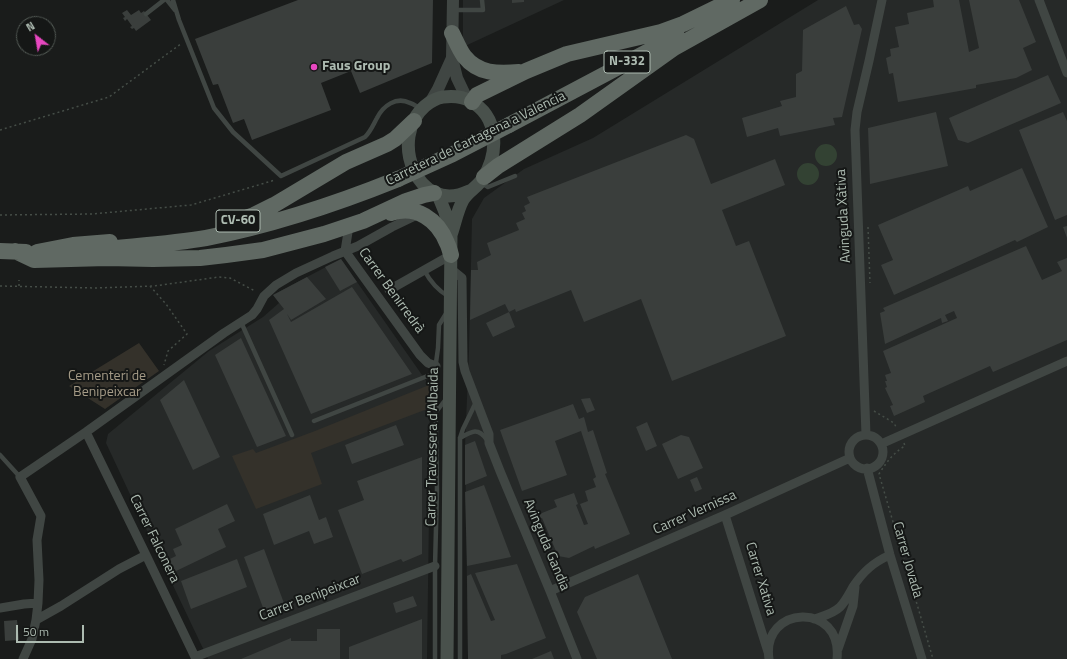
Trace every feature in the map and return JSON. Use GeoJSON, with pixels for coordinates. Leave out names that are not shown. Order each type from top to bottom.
{"type":"FeatureCollection","features":[{"type":"Feature","properties":{"kind":"highway"},"geometry":{"type":"LineString","coordinates":[[469,100],[526,71],[567,54],[661,32],[683,24],[732,0]]}},
{"type":"Feature","properties":{"kind":"highway","name":"Carretera de Cartagena a Valencia"},"geometry":{"type":"LineString","coordinates":[[8,251],[37,252],[97,250],[172,243],[206,238],[286,219],[325,207],[398,179],[452,154],[745,0]]}},
{"type":"Feature","properties":{"kind":"highway"},"geometry":{"type":"LineString","coordinates":[[482,180],[498,166],[580,115],[674,48],[760,0]]}},
{"type":"Feature","properties":{"kind":"highway"},"geometry":{"type":"LineString","coordinates":[[452,34],[463,55],[478,68],[495,73],[526,71]]}},
{"type":"Feature","properties":{"kind":"highway","name":"CV-60"},"geometry":{"type":"LineString","coordinates":[[37,252],[73,245],[134,240],[197,232],[233,223],[274,205],[346,162],[387,144],[395,139],[417,115]]}},
{"type":"Feature","properties":{"kind":"highway"},"geometry":{"type":"LineString","coordinates":[[356,223],[406,201],[424,195],[436,194]]}},
{"type":"Feature","properties":{"kind":"highway"},"geometry":{"type":"LineString","coordinates":[[8,251],[34,260],[200,258],[263,250],[324,234],[406,209],[422,214],[435,223],[440,229],[447,243],[451,262]]}},
{"type":"Feature","properties":{"kind":"main road"},"geometry":{"type":"LineString","coordinates":[[452,96],[469,100],[479,106],[488,118],[493,132],[494,141],[492,157],[488,170],[482,180],[464,194],[446,196],[436,194],[419,180],[409,159],[409,135],[417,115],[431,101],[438,98],[452,96]]}},
{"type":"Feature","properties":{"kind":"main road","name":"Carrer Travessera d'Albaida"},"geometry":{"type":"LineString","coordinates":[[451,235],[463,201],[469,191]]}},
{"type":"Feature","properties":{"kind":"main road","name":"Carrer Travessera d'Albaida"},"geometry":{"type":"LineString","coordinates":[[436,194],[445,212],[451,235],[447,659]]}},
{"type":"Feature","properties":{"kind":"street","name":"Avinguda Xàtiva"},"geometry":{"type":"LineString","coordinates":[[866,435],[855,130],[857,112],[882,0]]}},
{"type":"Feature","properties":{"kind":"street"},"geometry":{"type":"LineString","coordinates":[[1039,0],[1063,52],[1067,73]]}},
{"type":"Feature","properties":{"kind":"street"},"geometry":{"type":"LineString","coordinates":[[453,5],[452,58],[457,78],[469,100]]}},
{"type":"Feature","properties":{"kind":"street"},"geometry":{"type":"LineString","coordinates":[[431,101],[452,58]]}},
{"type":"Feature","properties":{"kind":"street"},"geometry":{"type":"LineString","coordinates":[[23,659],[32,639],[36,620],[39,580],[38,540],[40,516],[20,477],[241,322],[254,312],[264,296],[276,285],[296,273],[358,246],[415,216]]}},
{"type":"Feature","properties":{"kind":"street"},"geometry":{"type":"LineString","coordinates":[[345,251],[356,223]]}},
{"type":"Feature","properties":{"kind":"street","name":"Carrer Benirredrà"},"geometry":{"type":"LineString","coordinates":[[345,251],[420,355],[436,370]]}},
{"type":"Feature","properties":{"kind":"street"},"geometry":{"type":"LineString","coordinates":[[389,290],[424,270],[451,262]]}},
{"type":"Feature","properties":{"kind":"street","name":"Avinguda Gandia"},"geometry":{"type":"LineString","coordinates":[[451,262],[462,278],[463,362],[465,371],[489,434],[490,443],[500,471],[577,659]]}},
{"type":"Feature","properties":{"kind":"street"},"geometry":{"type":"LineString","coordinates":[[881,444],[1067,361]]}},
{"type":"Feature","properties":{"kind":"street","name":"Carrer Falconera"},"geometry":{"type":"LineString","coordinates":[[86,432],[196,658]]}},
{"type":"Feature","properties":{"kind":"street"},"geometry":{"type":"LineString","coordinates":[[866,435],[875,437],[881,444],[883,455],[877,465],[861,468],[857,466],[850,458],[850,447],[856,438],[866,435]]}},
{"type":"Feature","properties":{"kind":"street","name":"Carrer Vernissa"},"geometry":{"type":"LineString","coordinates":[[550,591],[725,515],[850,458]]}},
{"type":"Feature","properties":{"kind":"street","name":"Carrer Jovada"},"geometry":{"type":"LineString","coordinates":[[867,468],[890,555],[922,659]]}},
{"type":"Feature","properties":{"kind":"street","name":"Carrer Xativa"},"geometry":{"type":"LineString","coordinates":[[725,515],[769,656]]}},
{"type":"Feature","properties":{"kind":"street"},"geometry":{"type":"LineString","coordinates":[[36,620],[119,569],[146,555]]}},
{"type":"Feature","properties":{"kind":"street"},"geometry":{"type":"LineString","coordinates":[[769,656],[770,641],[774,631],[782,623],[792,618],[814,618],[835,611],[840,607],[855,583],[866,570],[874,563],[890,555]]}},
{"type":"Feature","properties":{"kind":"street","name":"Carrer Benipeixcar"},"geometry":{"type":"LineString","coordinates":[[196,658],[435,566]]}},
{"type":"Feature","properties":{"kind":"street"},"geometry":{"type":"LineString","coordinates":[[837,655],[853,606],[855,583]]}},
{"type":"Feature","properties":{"kind":"street"},"geometry":{"type":"LineString","coordinates":[[0,608],[38,603]]}},
{"type":"Feature","properties":{"kind":"street"},"geometry":{"type":"LineString","coordinates":[[814,618],[824,623],[831,631],[836,640],[837,655]]}},
{"type":"Feature","properties":{"kind":"lane"},"geometry":{"type":"LineString","coordinates":[[146,14],[164,0]]}},
{"type":"Feature","properties":{"kind":"lane"},"geometry":{"type":"LineString","coordinates":[[167,0],[177,12]]}},
{"type":"Feature","properties":{"kind":"lane"},"geometry":{"type":"LineString","coordinates":[[173,0],[214,108],[233,132],[281,176],[365,137],[372,129],[380,112],[390,103],[400,100],[411,103],[417,115]]}},
{"type":"Feature","properties":{"kind":"lane"},"geometry":{"type":"LineString","coordinates":[[453,5],[483,10],[482,0]]}},
{"type":"Feature","properties":{"kind":"lane"},"geometry":{"type":"LineString","coordinates":[[482,180],[488,187],[515,176]]}},
{"type":"Feature","properties":{"kind":"lane"},"geometry":{"type":"LineString","coordinates":[[424,270],[430,280],[450,301],[439,325],[436,370],[437,490],[435,659]]}},
{"type":"Feature","properties":{"kind":"lane"},"geometry":{"type":"LineString","coordinates":[[241,322],[292,435]]}},
{"type":"Feature","properties":{"kind":"lane"},"geometry":{"type":"LineString","coordinates":[[314,421],[436,370]]}},
{"type":"Feature","properties":{"kind":"lane"},"geometry":{"type":"LineString","coordinates":[[436,412],[450,395]]}},
{"type":"Feature","properties":{"kind":"lane"},"geometry":{"type":"LineString","coordinates":[[460,659],[460,438],[477,401]]}},
{"type":"Feature","properties":{"kind":"lane"},"geometry":{"type":"LineString","coordinates":[[460,438],[472,431],[477,431],[490,443]]}},
{"type":"Feature","properties":{"kind":"lane"},"geometry":{"type":"LineString","coordinates":[[0,455],[20,477]]}},
{"type":"Feature","properties":{"kind":"path"},"geometry":{"type":"LineString","coordinates":[[0,130],[108,96],[187,39]]}},
{"type":"Feature","properties":{"kind":"path"},"geometry":{"type":"LineString","coordinates":[[0,215],[92,214],[191,205],[266,184],[281,176]]}},
{"type":"Feature","properties":{"kind":"path"},"geometry":{"type":"LineString","coordinates":[[868,224],[870,285]]}},
{"type":"Feature","properties":{"kind":"path"},"geometry":{"type":"LineString","coordinates":[[0,286],[96,288],[150,286],[219,277],[230,278],[264,296]]}},
{"type":"Feature","properties":{"kind":"path"},"geometry":{"type":"LineString","coordinates":[[19,280],[19,286]]}},
{"type":"Feature","properties":{"kind":"path"},"geometry":{"type":"LineString","coordinates":[[150,286],[166,304],[187,334],[168,351],[161,379]]}},
{"type":"Feature","properties":{"kind":"path"},"geometry":{"type":"LineString","coordinates":[[874,411],[894,423],[905,446],[897,450],[879,474],[933,659]]}},
{"type":"Feature","properties":{"kind":"shaded area"},"geometry":{"type":"Polygon","coordinates":[[[463,0],[564,0],[463,47],[463,0]]]}},
{"type":"Feature","properties":{"kind":"shaded area"},"geometry":{"type":"Polygon","coordinates":[[[818,0],[1067,0],[1067,659],[468,659],[465,445],[472,219],[484,198],[524,169],[593,138],[818,0]]]}},
{"type":"Feature","properties":{"kind":"shaded area"},"geometry":{"type":"Polygon","coordinates":[[[826,144],[834,147],[837,155],[834,163],[826,166],[818,163],[815,155],[818,147],[826,144]]]}},
{"type":"Feature","properties":{"kind":"shaded area"},"geometry":{"type":"Polygon","coordinates":[[[808,163],[816,166],[819,174],[816,182],[808,185],[800,182],[797,174],[800,166],[808,163]]]}},
{"type":"Feature","properties":{"kind":"shaded area"},"geometry":{"type":"Polygon","coordinates":[[[341,259],[429,385],[430,443],[427,659],[208,659],[106,443],[108,434],[209,351],[263,317],[279,303],[273,295],[341,259]]]}},
{"type":"Feature","properties":{"kind":"green space","name":"Cementeri de Benipeixcar"},"geometry":{"type":"Polygon","coordinates":[[[139,343],[159,371],[105,409],[69,386],[139,343]]]}},
{"type":"Feature","properties":{"kind":"green space"},"geometry":{"type":"Polygon","coordinates":[[[429,385],[430,408],[311,453],[322,484],[256,509],[232,456],[253,449],[256,453],[429,385]]]}},
{"type":"Feature","properties":{"kind":"building","name":"Faus Group"},"geometry":{"type":"Polygon","coordinates":[[[298,0],[433,0],[432,63],[360,93],[351,71],[321,83],[331,110],[252,140],[244,119],[233,123],[218,84],[213,85],[195,39],[298,0]]]}},
{"type":"Feature","properties":{"kind":"building"},"geometry":{"type":"Polygon","coordinates":[[[512,0],[524,0],[524,2],[512,3],[512,0]]]}},
{"type":"Feature","properties":{"kind":"building"},"geometry":{"type":"Polygon","coordinates":[[[933,0],[959,0],[969,52],[979,48],[969,0],[1019,0],[1036,42],[1023,48],[1032,70],[1016,78],[976,85],[976,88],[898,102],[893,73],[889,74],[886,58],[891,56],[890,49],[899,47],[895,27],[909,24],[907,13],[934,7],[933,0]]]}},
{"type":"Feature","properties":{"kind":"building"},"geometry":{"type":"Polygon","coordinates":[[[846,6],[854,25],[859,24],[862,29],[842,117],[833,118],[835,125],[780,136],[778,128],[747,137],[742,118],[782,106],[780,101],[796,97],[796,74],[802,71],[803,30],[846,6]]]}},
{"type":"Feature","properties":{"kind":"building"},"geometry":{"type":"Polygon","coordinates":[[[127,10],[131,15],[139,10],[141,13],[144,11],[151,20],[136,31],[134,28],[132,29],[130,27],[132,26],[127,19],[125,21],[123,18],[125,17],[122,13],[127,10]]]}},
{"type":"Feature","properties":{"kind":"building"},"geometry":{"type":"Polygon","coordinates":[[[1048,75],[1061,103],[968,143],[958,140],[949,118],[1048,75]]]}},
{"type":"Feature","properties":{"kind":"building"},"geometry":{"type":"Polygon","coordinates":[[[936,112],[948,166],[870,184],[868,128],[936,112]]]}},
{"type":"Feature","properties":{"kind":"building"},"geometry":{"type":"Polygon","coordinates":[[[1063,112],[1067,121],[1067,215],[1055,220],[1019,130],[1063,112]]]}},
{"type":"Feature","properties":{"kind":"building"},"geometry":{"type":"Polygon","coordinates":[[[686,135],[694,139],[711,184],[775,159],[785,185],[722,210],[736,246],[749,241],[786,336],[672,381],[641,299],[584,322],[571,290],[516,312],[515,309],[509,312],[505,304],[470,320],[471,270],[478,270],[477,262],[491,255],[487,243],[519,230],[516,223],[525,219],[522,213],[526,211],[524,206],[530,203],[527,197],[686,135]]]}},
{"type":"Feature","properties":{"kind":"building"},"geometry":{"type":"Polygon","coordinates":[[[1022,168],[1048,227],[1017,242],[1015,240],[894,295],[881,265],[893,260],[878,225],[968,186],[970,191],[1022,168]]]}},
{"type":"Feature","properties":{"kind":"building"},"geometry":{"type":"Polygon","coordinates":[[[1067,226],[1067,238],[1063,227],[1067,226]]]}},
{"type":"Feature","properties":{"kind":"building"},"geometry":{"type":"Polygon","coordinates":[[[1026,246],[1042,280],[1062,271],[1057,262],[1067,258],[1067,340],[993,372],[990,366],[923,396],[925,402],[894,416],[890,406],[893,405],[885,388],[887,387],[885,381],[887,381],[885,375],[891,373],[883,351],[957,318],[954,311],[945,315],[948,321],[942,323],[941,318],[885,344],[880,313],[885,311],[883,308],[1026,246]]]}},
{"type":"Feature","properties":{"kind":"building"},"geometry":{"type":"Polygon","coordinates":[[[341,259],[357,282],[340,291],[325,267],[341,259]]]}},
{"type":"Feature","properties":{"kind":"building"},"geometry":{"type":"Polygon","coordinates":[[[307,277],[326,299],[291,320],[287,314],[291,322],[352,287],[412,374],[311,414],[269,320],[284,309],[273,295],[307,277]]]}},
{"type":"Feature","properties":{"kind":"building"},"geometry":{"type":"Polygon","coordinates":[[[509,312],[515,327],[493,337],[486,323],[509,312]]]}},
{"type":"Feature","properties":{"kind":"building"},"geometry":{"type":"Polygon","coordinates":[[[241,338],[286,436],[257,447],[215,355],[241,338]]]}},
{"type":"Feature","properties":{"kind":"building"},"geometry":{"type":"Polygon","coordinates":[[[184,380],[220,457],[193,470],[160,400],[184,380]]]}},
{"type":"Feature","properties":{"kind":"building"},"geometry":{"type":"Polygon","coordinates":[[[590,398],[595,410],[587,413],[581,399],[590,398]]]}},
{"type":"Feature","properties":{"kind":"building"},"geometry":{"type":"Polygon","coordinates":[[[573,404],[579,419],[584,417],[588,432],[593,430],[607,473],[605,474],[630,534],[595,549],[594,546],[569,558],[558,556],[542,518],[533,521],[532,517],[557,507],[554,500],[574,493],[578,504],[576,505],[584,525],[588,524],[580,504],[588,501],[585,491],[596,487],[593,479],[596,477],[581,431],[555,441],[567,475],[522,491],[500,430],[573,404]]]}},
{"type":"Feature","properties":{"kind":"building"},"geometry":{"type":"Polygon","coordinates":[[[647,422],[657,446],[646,451],[636,427],[647,422]]]}},
{"type":"Feature","properties":{"kind":"building"},"geometry":{"type":"Polygon","coordinates":[[[396,425],[404,445],[352,464],[345,445],[396,425]]]}},
{"type":"Feature","properties":{"kind":"building"},"geometry":{"type":"Polygon","coordinates":[[[681,435],[689,437],[703,468],[678,479],[662,444],[681,435]]]}},
{"type":"Feature","properties":{"kind":"building"},"geometry":{"type":"Polygon","coordinates":[[[475,441],[487,476],[465,485],[465,445],[475,441]]]}},
{"type":"Feature","properties":{"kind":"building"},"geometry":{"type":"Polygon","coordinates":[[[422,457],[422,554],[403,562],[401,559],[362,574],[338,510],[364,500],[357,481],[422,457]]]}},
{"type":"Feature","properties":{"kind":"building"},"geometry":{"type":"Polygon","coordinates":[[[697,477],[702,489],[695,492],[690,480],[697,477]]]}},
{"type":"Feature","properties":{"kind":"building"},"geometry":{"type":"Polygon","coordinates":[[[484,485],[511,557],[467,566],[465,492],[484,485]]]}},
{"type":"Feature","properties":{"kind":"building"},"geometry":{"type":"Polygon","coordinates":[[[310,495],[319,520],[326,517],[333,537],[314,544],[309,531],[274,545],[263,514],[310,495]]]}},
{"type":"Feature","properties":{"kind":"building"},"geometry":{"type":"Polygon","coordinates":[[[227,504],[235,521],[218,529],[226,547],[174,572],[168,560],[176,556],[173,549],[182,545],[175,529],[227,504]]]}},
{"type":"Feature","properties":{"kind":"building"},"geometry":{"type":"Polygon","coordinates":[[[264,549],[285,606],[265,613],[244,557],[264,549]]]}},
{"type":"Feature","properties":{"kind":"building"},"geometry":{"type":"Polygon","coordinates":[[[237,559],[247,587],[191,609],[181,581],[237,559]]]}},
{"type":"Feature","properties":{"kind":"building"},"geometry":{"type":"Polygon","coordinates":[[[517,564],[546,638],[501,655],[501,659],[468,659],[467,576],[471,574],[491,621],[495,620],[475,573],[517,564]]]}},
{"type":"Feature","properties":{"kind":"building"},"geometry":{"type":"Polygon","coordinates":[[[638,574],[672,659],[597,659],[577,612],[585,597],[638,574]]]}},
{"type":"Feature","properties":{"kind":"building"},"geometry":{"type":"Polygon","coordinates":[[[413,596],[417,606],[396,613],[393,603],[413,596]]]}},
{"type":"Feature","properties":{"kind":"building"},"geometry":{"type":"Polygon","coordinates":[[[422,619],[422,659],[349,659],[349,647],[422,619]]]}},
{"type":"Feature","properties":{"kind":"building"},"geometry":{"type":"Polygon","coordinates":[[[17,620],[19,640],[5,641],[4,621],[17,620]]]}},
{"type":"Feature","properties":{"kind":"building"},"geometry":{"type":"Polygon","coordinates":[[[317,629],[340,629],[340,659],[241,659],[291,638],[291,641],[317,641],[317,629]]]}},
{"type":"Feature","properties":{"kind":"building"},"geometry":{"type":"Polygon","coordinates":[[[551,651],[554,659],[532,659],[551,651]]]}},
{"type":"Feature","properties":{"kind":"place","name":"Faus Group"},"geometry":{"type":"Point","coordinates":[314,67]}}]}
